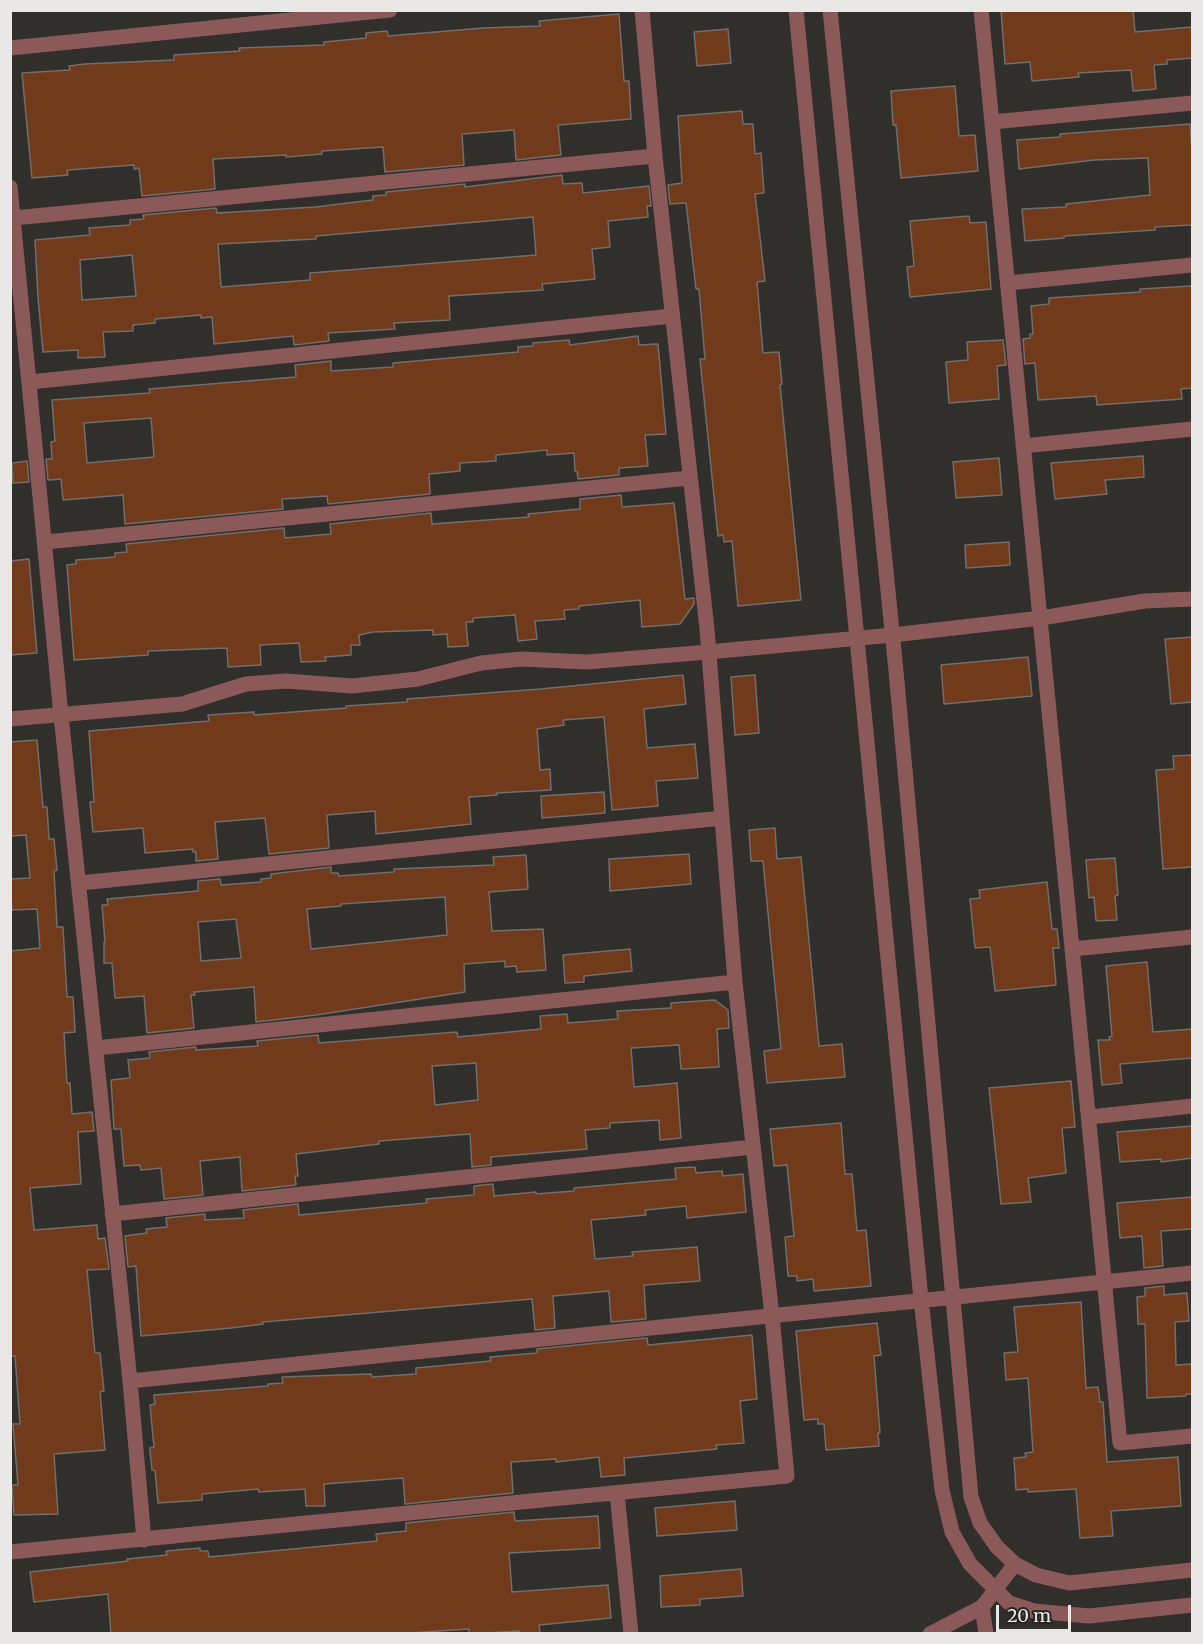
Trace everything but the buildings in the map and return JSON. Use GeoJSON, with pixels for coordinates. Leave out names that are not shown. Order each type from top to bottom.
{"type":"FeatureCollection","features":[{"type":"Feature","properties":{"kind":"street"},"geometry":{"type":"LineString","coordinates":[[10,48],[390,10]]}},
{"type":"Feature","properties":{"kind":"street"},"geometry":{"type":"LineString","coordinates":[[10,1552],[787,1476],[772,1316],[735,982],[708,652],[642,10]]}},
{"type":"Feature","properties":{"kind":"street"},"geometry":{"type":"LineString","coordinates":[[796,10],[921,1299],[942,1490],[952,1532],[970,1564],[994,1590],[1010,1603],[1034,1611],[1089,1616],[1192,1605]]}},
{"type":"Feature","properties":{"kind":"street"},"geometry":{"type":"LineString","coordinates":[[831,10],[893,635],[971,1497],[980,1523],[997,1547],[1015,1564],[1036,1575],[1068,1582],[1192,1570]]}},
{"type":"Feature","properties":{"kind":"street"},"geometry":{"type":"LineString","coordinates":[[981,10],[1120,1443],[1192,1436]]}},
{"type":"Feature","properties":{"kind":"street"},"geometry":{"type":"LineString","coordinates":[[992,122],[1192,103]]}},
{"type":"Feature","properties":{"kind":"street"},"geometry":{"type":"LineString","coordinates":[[14,218],[656,156]]}},
{"type":"Feature","properties":{"kind":"street"},"geometry":{"type":"LineString","coordinates":[[10,187],[144,1540]]}},
{"type":"Feature","properties":{"kind":"street"},"geometry":{"type":"LineString","coordinates":[[1008,284],[1192,266]]}},
{"type":"Feature","properties":{"kind":"street"},"geometry":{"type":"LineString","coordinates":[[30,382],[672,316]]}},
{"type":"Feature","properties":{"kind":"street"},"geometry":{"type":"LineString","coordinates":[[1023,446],[1192,429]]}},
{"type":"Feature","properties":{"kind":"street"},"geometry":{"type":"LineString","coordinates":[[46,542],[689,478]]}},
{"type":"Feature","properties":{"kind":"street"},"geometry":{"type":"LineString","coordinates":[[10,719],[182,704],[246,684],[286,681],[352,686],[418,679],[481,663],[521,659],[587,662],[708,652],[893,635],[1041,618],[1145,601],[1192,599]]}},
{"type":"Feature","properties":{"kind":"street"},"geometry":{"type":"LineString","coordinates":[[80,883],[722,818]]}},
{"type":"Feature","properties":{"kind":"street"},"geometry":{"type":"LineString","coordinates":[[1072,949],[1192,937]]}},
{"type":"Feature","properties":{"kind":"street"},"geometry":{"type":"LineString","coordinates":[[96,1048],[735,982]]}},
{"type":"Feature","properties":{"kind":"street"},"geometry":{"type":"LineString","coordinates":[[1090,1117],[1192,1106]]}},
{"type":"Feature","properties":{"kind":"street"},"geometry":{"type":"LineString","coordinates":[[112,1214],[753,1147]]}},
{"type":"Feature","properties":{"kind":"street"},"geometry":{"type":"LineString","coordinates":[[130,1381],[1192,1273]]}},
{"type":"Feature","properties":{"kind":"street"},"geometry":{"type":"LineString","coordinates":[[617,1492],[631,1634]]}},
{"type":"Feature","properties":{"kind":"street"},"geometry":{"type":"LineString","coordinates":[[930,1634],[982,1607],[1015,1564]]}},
{"type":"Feature","properties":{"kind":"street"},"geometry":{"type":"LineString","coordinates":[[982,1607],[986,1634]]}}]}
